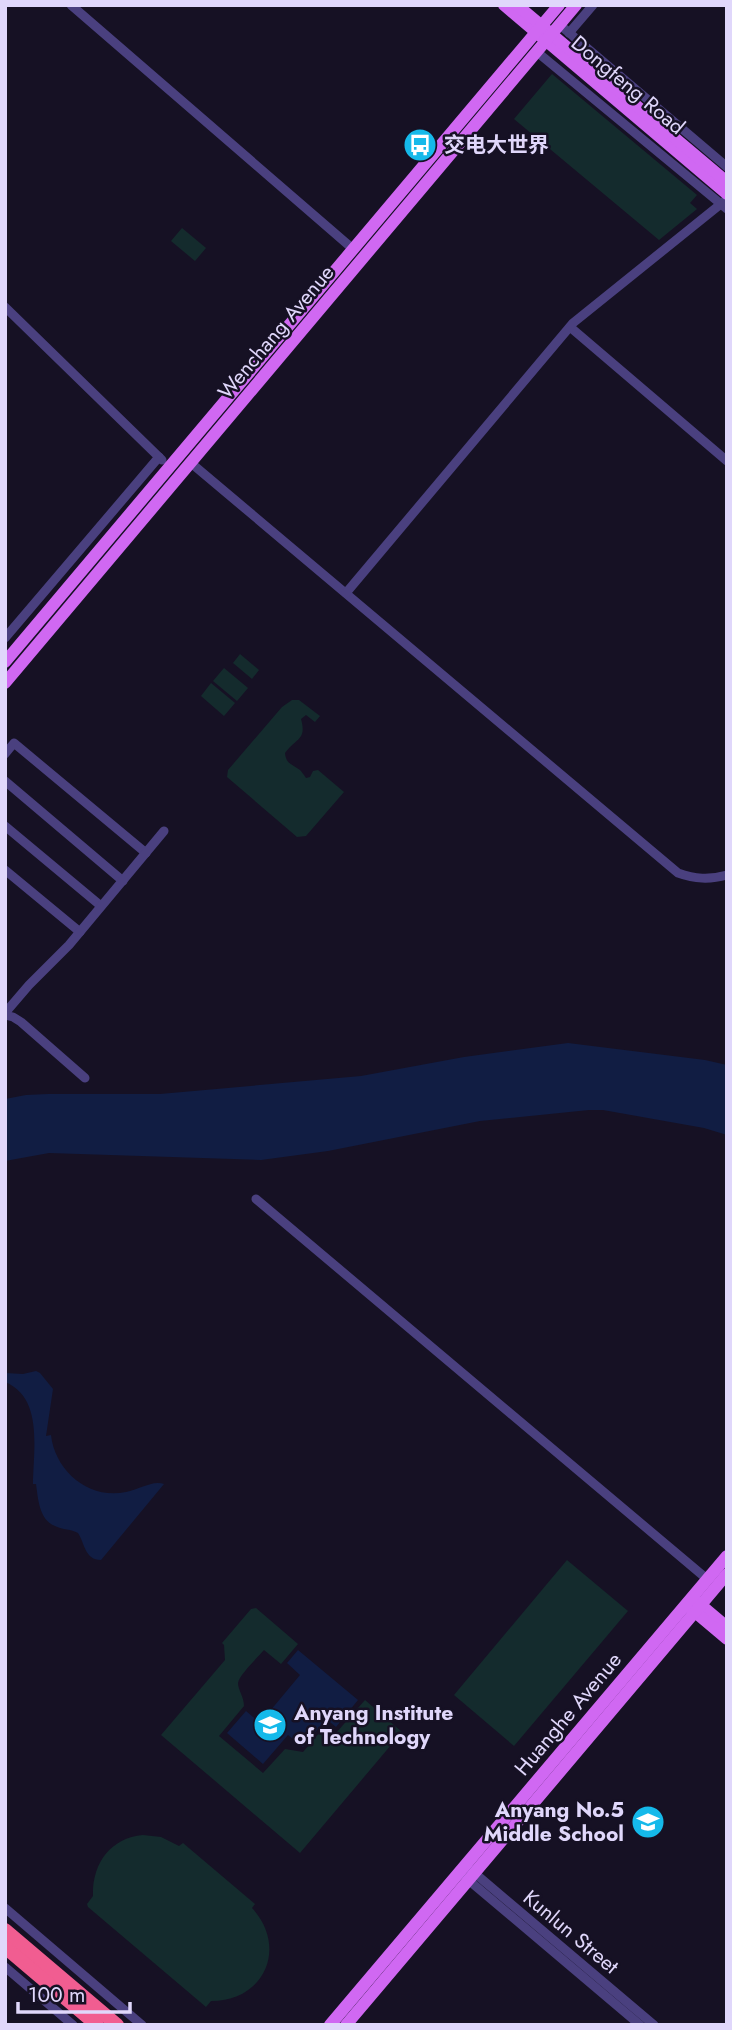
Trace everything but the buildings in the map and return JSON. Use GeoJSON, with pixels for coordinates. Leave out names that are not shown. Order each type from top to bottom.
{"type":"FeatureCollection","features":[{"type":"Feature","properties":{"kind":"highway"},"geometry":{"type":"LineString","coordinates":[[5,1930],[117,2025]]}},
{"type":"Feature","properties":{"kind":"highway"},"geometry":{"type":"LineString","coordinates":[[5,1947],[97,2025]]}},
{"type":"Feature","properties":{"kind":"main road","name":"Dongfeng Road"},"geometry":{"type":"LineString","coordinates":[[504,5],[551,32],[725,201]]}},
{"type":"Feature","properties":{"kind":"main road","name":"Dongfeng Road"},"geometry":{"type":"LineString","coordinates":[[517,5],[727,182]]}},
{"type":"Feature","properties":{"kind":"main road","name":"Wenchang Avenue"},"geometry":{"type":"LineString","coordinates":[[5,683],[537,52],[551,32],[559,5]]}},
{"type":"Feature","properties":{"kind":"main road","name":"Wenchang Avenue"},"geometry":{"type":"LineString","coordinates":[[5,662],[353,249],[576,5]]}},
{"type":"Feature","properties":{"kind":"main road","name":"Huanghe Avenue"},"geometry":{"type":"LineString","coordinates":[[693,1605],[708,1579],[727,1556]]}},
{"type":"Feature","properties":{"kind":"main road","name":"Huanghe Avenue"},"geometry":{"type":"LineString","coordinates":[[346,2025],[467,1873],[693,1605],[727,1574]]}},
{"type":"Feature","properties":{"kind":"main road"},"geometry":{"type":"LineString","coordinates":[[693,1605],[727,1627]]}},
{"type":"Feature","properties":{"kind":"main road"},"geometry":{"type":"LineString","coordinates":[[693,1605],[727,1639]]}},
{"type":"Feature","properties":{"kind":"main road","name":"Huanghe Avenue"},"geometry":{"type":"LineString","coordinates":[[330,2025],[467,1873]]}},
{"type":"Feature","properties":{"kind":"street"},"geometry":{"type":"LineString","coordinates":[[71,5],[353,249]]}},
{"type":"Feature","properties":{"kind":"street"},"geometry":{"type":"LineString","coordinates":[[593,5],[551,32],[727,167]]}},
{"type":"Feature","properties":{"kind":"street"},"geometry":{"type":"LineString","coordinates":[[346,593],[570,327],[725,201],[537,52]]}},
{"type":"Feature","properties":{"kind":"street"},"geometry":{"type":"LineString","coordinates":[[5,307],[169,468]]}},
{"type":"Feature","properties":{"kind":"street"},"geometry":{"type":"LineString","coordinates":[[570,327],[727,461]]}},
{"type":"Feature","properties":{"kind":"street"},"geometry":{"type":"LineString","coordinates":[[5,638],[159,457]]}},
{"type":"Feature","properties":{"kind":"street"},"geometry":{"type":"LineString","coordinates":[[191,463],[678,873],[701,879],[727,875]]}},
{"type":"Feature","properties":{"kind":"street"},"geometry":{"type":"LineString","coordinates":[[5,754],[14,743],[146,853]]}},
{"type":"Feature","properties":{"kind":"street"},"geometry":{"type":"LineString","coordinates":[[5,781],[123,881]]}},
{"type":"Feature","properties":{"kind":"street"},"geometry":{"type":"LineString","coordinates":[[5,826],[101,906]]}},
{"type":"Feature","properties":{"kind":"street"},"geometry":{"type":"LineString","coordinates":[[85,1078],[21,1022],[5,1014],[80,932],[164,831]]}},
{"type":"Feature","properties":{"kind":"street"},"geometry":{"type":"LineString","coordinates":[[5,870],[80,932]]}},
{"type":"Feature","properties":{"kind":"street"},"geometry":{"type":"LineString","coordinates":[[256,1199],[708,1579]]}},
{"type":"Feature","properties":{"kind":"street","name":"Kunlun Street"},"geometry":{"type":"LineString","coordinates":[[467,1873],[640,2025]]}},
{"type":"Feature","properties":{"kind":"street","name":"Kunlun Street"},"geometry":{"type":"LineString","coordinates":[[467,1873],[654,2025]]}},
{"type":"Feature","properties":{"kind":"street"},"geometry":{"type":"LineString","coordinates":[[5,1908],[142,2025]]}},
{"type":"Feature","properties":{"kind":"street"},"geometry":{"type":"LineString","coordinates":[[5,1967],[73,2025]]}},
{"type":"Feature","properties":{"kind":"green space"},"geometry":{"type":"Polygon","coordinates":[[[552,74],[697,195],[690,203],[697,209],[659,240],[514,119],[552,74]]]}},
{"type":"Feature","properties":{"kind":"green space"},"geometry":{"type":"Polygon","coordinates":[[[182,228],[206,248],[195,261],[171,241],[182,228]]]}},
{"type":"Feature","properties":{"kind":"green space"},"geometry":{"type":"Polygon","coordinates":[[[240,654],[259,670],[252,679],[233,663],[240,654]]]}},
{"type":"Feature","properties":{"kind":"green space"},"geometry":{"type":"Polygon","coordinates":[[[224,668],[248,688],[237,701],[213,681],[224,668]]]}},
{"type":"Feature","properties":{"kind":"green space"},"geometry":{"type":"Polygon","coordinates":[[[211,683],[235,703],[224,716],[201,696],[211,683]]]}},
{"type":"Feature","properties":{"kind":"green space"},"geometry":{"type":"Polygon","coordinates":[[[292,700],[299,700],[320,716],[315,722],[306,715],[301,719],[303,731],[285,753],[287,759],[306,778],[318,770],[344,792],[306,836],[297,837],[227,777],[228,770],[282,707],[292,700]]]}},
{"type":"Feature","properties":{"kind":"green space"},"geometry":{"type":"Polygon","coordinates":[[[567,1560],[628,1611],[514,1746],[454,1695],[567,1560]]]}},
{"type":"Feature","properties":{"kind":"green space"},"geometry":{"type":"Polygon","coordinates":[[[256,1608],[298,1644],[281,1664],[264,1650],[249,1666],[238,1683],[244,1706],[219,1736],[263,1773],[285,1749],[303,1752],[326,1725],[336,1733],[365,1700],[402,1732],[300,1853],[161,1735],[225,1660],[222,1643],[251,1609],[256,1608]]]}},
{"type":"Feature","properties":{"kind":"green space"},"geometry":{"type":"Polygon","coordinates":[[[143,1835],[161,1837],[179,1846],[183,1843],[255,1904],[252,1908],[263,1923],[269,1955],[257,1982],[245,1992],[230,1999],[211,2001],[206,2007],[88,1907],[87,1904],[93,1896],[96,1873],[105,1855],[121,1841],[143,1835]]]}},
{"type":"Feature","properties":{"kind":"water"},"geometry":{"type":"Polygon","coordinates":[[[568,1043],[727,1065],[727,1135],[704,1128],[603,1110],[589,1110],[480,1121],[328,1151],[261,1160],[49,1153],[5,1161],[5,1099],[48,1094],[160,1094],[361,1076],[464,1057],[568,1043]]]}},
{"type":"Feature","properties":{"kind":"water"},"geometry":{"type":"Polygon","coordinates":[[[36,1371],[53,1389],[46,1436],[51,1435],[59,1460],[76,1480],[99,1492],[112,1493],[131,1491],[155,1483],[164,1484],[101,1560],[89,1554],[78,1533],[50,1523],[40,1508],[36,1484],[33,1484],[34,1427],[31,1413],[26,1400],[5,1382],[5,1373],[23,1374],[36,1371]]]}},
{"type":"Feature","properties":{"kind":"water"},"geometry":{"type":"Polygon","coordinates":[[[298,1650],[358,1700],[336,1727],[326,1719],[303,1747],[288,1735],[263,1764],[227,1733],[246,1711],[260,1723],[300,1675],[287,1663],[298,1650]]]}},
{"type":"Feature","properties":{"kind":"place","name":"交电大世界"},"geometry":{"type":"Point","coordinates":[420,145]}},
{"type":"Feature","properties":{"kind":"place","name":"Anyang Institute of Technology"},"geometry":{"type":"Point","coordinates":[270,1725]}},
{"type":"Feature","properties":{"kind":"place","name":"Anyang No.5 Middle School"},"geometry":{"type":"Point","coordinates":[648,1822]}}]}
